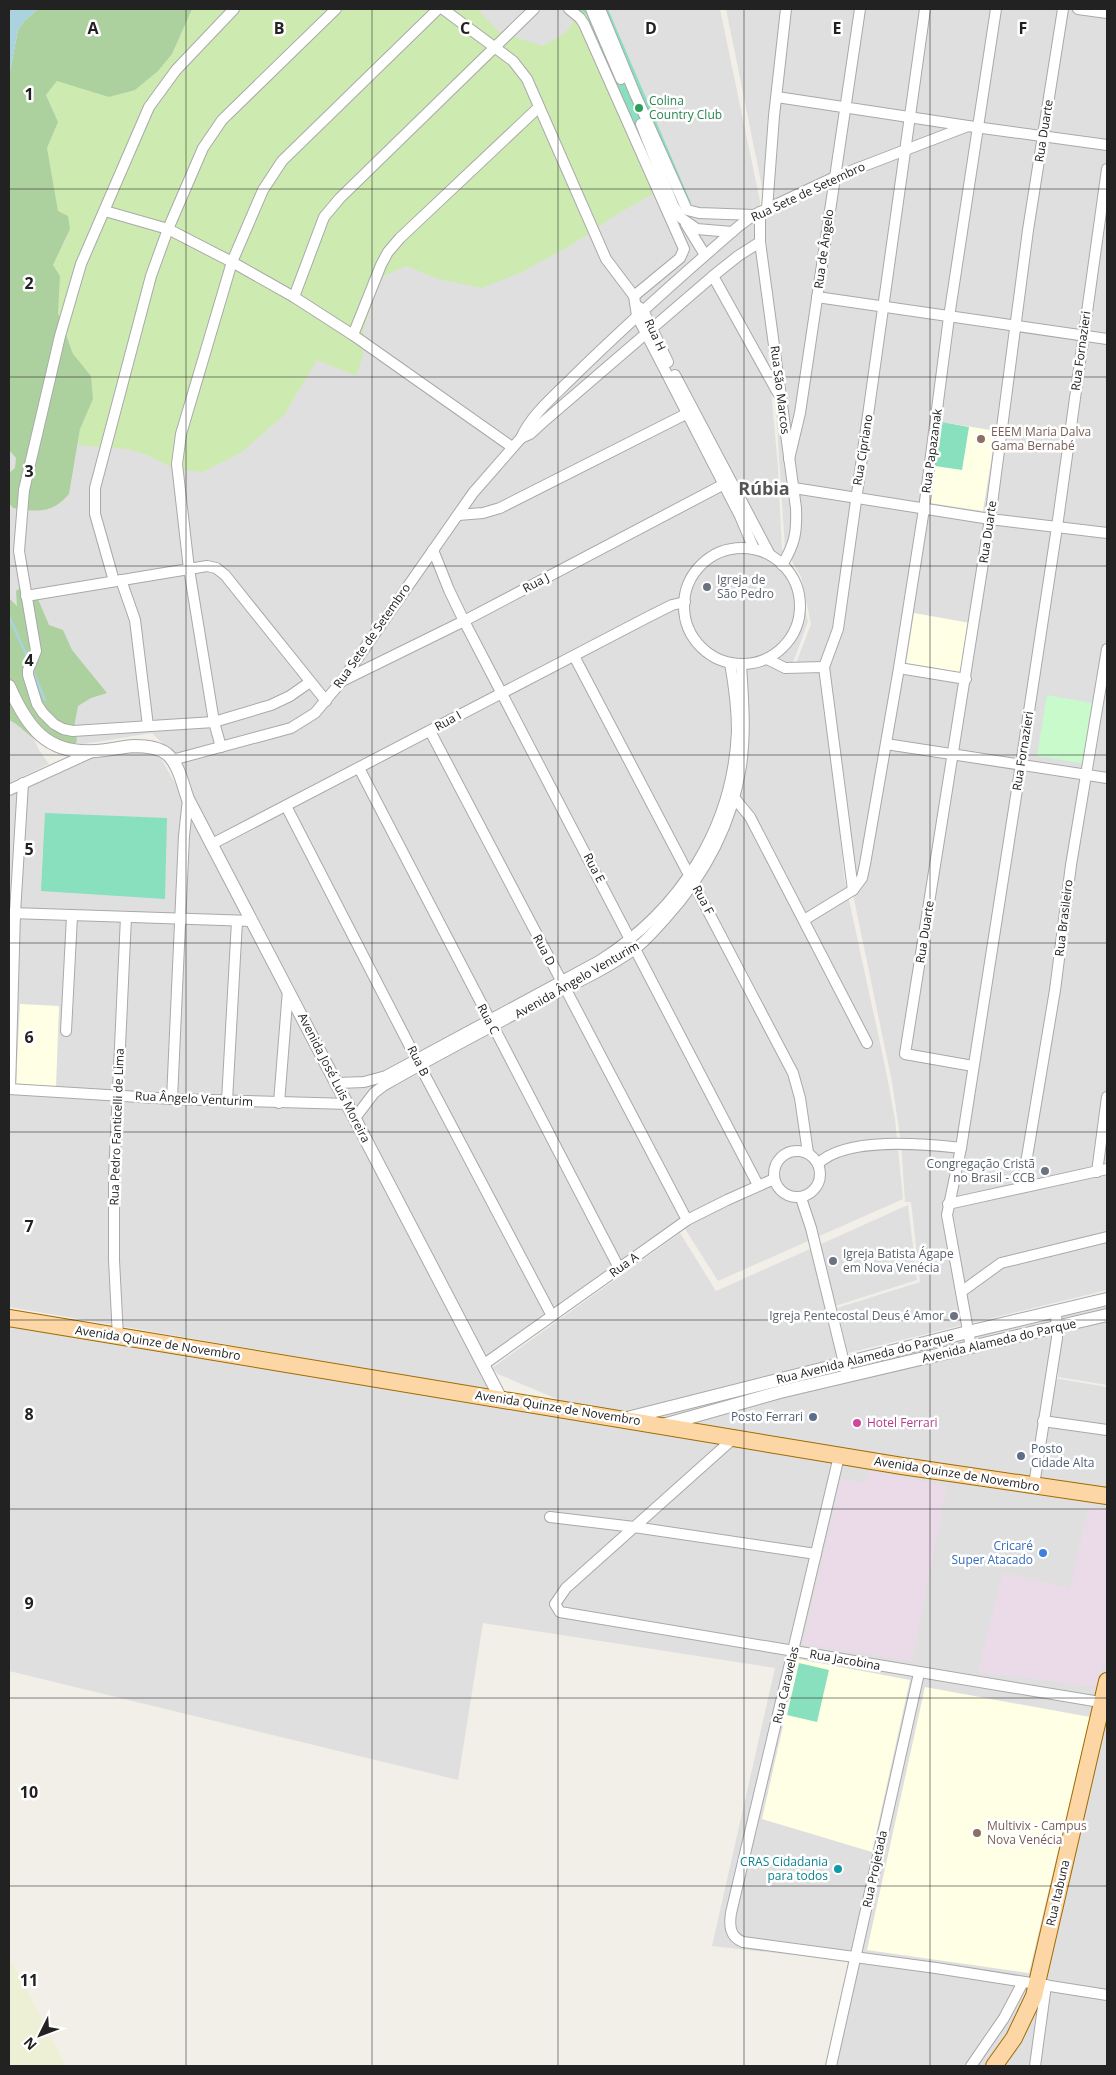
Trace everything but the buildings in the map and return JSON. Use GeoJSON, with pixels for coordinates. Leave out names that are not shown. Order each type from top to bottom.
{"type":"FeatureCollection","features":[{"type":"Feature","properties":{"kind":"main road","name":"Avenida Quinze de Novembro"},"geometry":{"type":"LineString","coordinates":[[9,1318],[839,1456],[1107,1496]]}},
{"type":"Feature","properties":{"kind":"main road","name":"Rua Itabuna"},"geometry":{"type":"LineString","coordinates":[[994,2066],[1014,2038],[1028,2010],[1104,1703],[1107,1682]]}},
{"type":"Feature","properties":{"kind":"street"},"geometry":{"type":"LineString","coordinates":[[234,9],[176,70],[149,107],[78,273],[60,336],[24,490],[19,551],[36,651],[28,670],[28,675],[43,713],[54,724],[63,729],[73,731],[214,722],[270,706],[290,696],[310,682]]}},
{"type":"Feature","properties":{"kind":"street"},"geometry":{"type":"LineString","coordinates":[[148,726],[135,620],[118,581],[95,514],[95,488],[151,276],[168,229],[203,148],[222,120],[336,9]]}},
{"type":"Feature","properties":{"kind":"street"},"geometry":{"type":"LineString","coordinates":[[221,747],[214,722],[176,464],[181,434],[232,262],[263,190],[282,161],[438,9]]}},
{"type":"Feature","properties":{"kind":"street","name":"Rua H"},"geometry":{"type":"LineString","coordinates":[[443,9],[513,61],[527,79],[606,259],[637,307],[727,483],[770,556]]}},
{"type":"Feature","properties":{"kind":"street"},"geometry":{"type":"LineString","coordinates":[[294,297],[324,218],[340,198],[534,9]]}},
{"type":"Feature","properties":{"kind":"street"},"geometry":{"type":"LineString","coordinates":[[569,9],[584,24],[684,249],[680,258],[637,307]]}},
{"type":"Feature","properties":{"kind":"street"},"geometry":{"type":"LineString","coordinates":[[591,9],[642,127],[675,210],[704,253],[716,231],[721,214]]}},
{"type":"Feature","properties":{"kind":"street"},"geometry":{"type":"LineString","coordinates":[[600,9],[684,206],[690,211],[721,214],[760,212]]}},
{"type":"Feature","properties":{"kind":"street","name":"Rua São Marcos"},"geometry":{"type":"LineString","coordinates":[[782,565],[794,544],[796,534],[794,488],[780,398],[760,242],[760,212],[777,97],[786,9]]}},
{"type":"Feature","properties":{"kind":"street","name":"Rua de Ângelo"},"geometry":{"type":"LineString","coordinates":[[789,459],[800,413],[860,9]]}},
{"type":"Feature","properties":{"kind":"street","name":"Rua Cipriano"},"geometry":{"type":"LineString","coordinates":[[854,890],[824,667],[838,629],[926,9]]}},
{"type":"Feature","properties":{"kind":"street","name":"Rua Papazanak"},"geometry":{"type":"LineString","coordinates":[[854,890],[862,878],[865,864],[899,668],[924,509],[973,126],[996,9]]}},
{"type":"Feature","properties":{"kind":"street","name":"Rua Duarte"},"geometry":{"type":"LineString","coordinates":[[973,1066],[905,1054],[966,680],[990,519],[1028,230],[1063,9]]}},
{"type":"Feature","properties":{"kind":"street"},"geometry":{"type":"LineString","coordinates":[[1078,9],[1107,13]]}},
{"type":"Feature","properties":{"kind":"street"},"geometry":{"type":"LineString","coordinates":[[777,97],[1107,145]]}},
{"type":"Feature","properties":{"kind":"street"},"geometry":{"type":"LineString","coordinates":[[352,335],[388,252],[400,238],[540,107]]}},
{"type":"Feature","properties":{"kind":"street","name":"Rua Sete de Setembro"},"geometry":{"type":"LineString","coordinates":[[521,438],[525,429],[552,398],[637,307],[704,253],[760,212],[907,148],[973,126]]}},
{"type":"Feature","properties":{"kind":"street","name":"Rua Fornazieri"},"geometry":{"type":"LineString","coordinates":[[971,1347],[948,1224],[948,1204],[954,1185],[961,1148],[1021,764],[1057,527],[1107,169]]}},
{"type":"Feature","properties":{"kind":"street"},"geometry":{"type":"LineString","coordinates":[[105,211],[168,229],[294,297],[352,335],[512,447]]}},
{"type":"Feature","properties":{"kind":"street"},"geometry":{"type":"LineString","coordinates":[[684,222],[697,229],[732,232]]}},
{"type":"Feature","properties":{"kind":"street","name":"Rua Sete de Setembro"},"geometry":{"type":"LineString","coordinates":[[170,758],[221,747],[291,728],[315,713],[341,682],[458,515],[487,476],[512,447],[521,438],[530,434],[738,256],[760,242]]}},
{"type":"Feature","properties":{"kind":"street"},"geometry":{"type":"LineString","coordinates":[[714,276],[780,398]]}},
{"type":"Feature","properties":{"kind":"street"},"geometry":{"type":"LineString","coordinates":[[817,297],[1107,339]]}},
{"type":"Feature","properties":{"kind":"street"},"geometry":{"type":"LineString","coordinates":[[458,515],[483,513],[500,508],[690,412]]}},
{"type":"Feature","properties":{"kind":"street","name":"Rua H"},"geometry":{"type":"LineString","coordinates":[[727,483],[754,549]]}},
{"type":"Feature","properties":{"kind":"street","name":"Rua J"},"geometry":{"type":"LineString","coordinates":[[341,682],[464,621],[727,483]]}},
{"type":"Feature","properties":{"kind":"street"},"geometry":{"type":"LineString","coordinates":[[794,488],[990,519],[1107,534]]}},
{"type":"Feature","properties":{"kind":"street"},"geometry":{"type":"LineString","coordinates":[[737,548],[754,549],[770,556],[791,575],[798,590],[800,605],[798,621],[792,636],[782,648],[767,659],[741,664],[715,657],[702,647],[692,635],[686,620],[685,602],[688,587],[695,572],[706,560],[721,552],[737,548]]}},
{"type":"Feature","properties":{"kind":"street","name":"Rua E"},"geometry":{"type":"LineString","coordinates":[[433,550],[464,621],[758,1185]]}},
{"type":"Feature","properties":{"kind":"street"},"geometry":{"type":"LineString","coordinates":[[26,596],[208,566],[216,568],[225,575],[326,701]]}},
{"type":"Feature","properties":{"kind":"street","name":"Rua I"},"geometry":{"type":"LineString","coordinates":[[212,844],[664,608],[685,602]]}},
{"type":"Feature","properties":{"kind":"street","name":"Rua Brasileiro"},"geometry":{"type":"LineString","coordinates":[[1022,1187],[1055,990],[1070,865],[1107,649]]}},
{"type":"Feature","properties":{"kind":"street","name":"Rua F"},"geometry":{"type":"LineString","coordinates":[[574,656],[793,1073],[800,1098],[808,1153]]}},
{"type":"Feature","properties":{"kind":"street"},"geometry":{"type":"LineString","coordinates":[[767,659],[785,668],[824,667]]}},
{"type":"Feature","properties":{"kind":"street","name":"Avenida Ângelo Venturim"},"geometry":{"type":"LineString","coordinates":[[730,662],[737,731],[731,795]]}},
{"type":"Feature","properties":{"kind":"street","name":"Avenida Ângelo Venturim"},"geometry":{"type":"LineString","coordinates":[[338,1083],[364,1082],[376,1079],[418,1062],[563,986],[633,945],[660,925],[719,839],[741,765],[744,734],[741,664]]}},
{"type":"Feature","properties":{"kind":"street"},"geometry":{"type":"LineString","coordinates":[[899,668],[966,680]]}},
{"type":"Feature","properties":{"kind":"street"},"geometry":{"type":"LineString","coordinates":[[9,686],[24,719],[41,737],[67,749],[95,751],[142,746],[153,748],[170,758]]}},
{"type":"Feature","properties":{"kind":"street","name":"Rua D"},"geometry":{"type":"LineString","coordinates":[[430,731],[687,1220]]}},
{"type":"Feature","properties":{"kind":"street"},"geometry":{"type":"LineString","coordinates":[[886,744],[1107,778]]}},
{"type":"Feature","properties":{"kind":"street"},"geometry":{"type":"LineString","coordinates":[[9,790],[95,751]]}},
{"type":"Feature","properties":{"kind":"street","name":"Avenida José Luis Moreira"},"geometry":{"type":"LineString","coordinates":[[170,758],[188,799],[349,1104],[501,1399]]}},
{"type":"Feature","properties":{"kind":"street","name":"Rua C"},"geometry":{"type":"LineString","coordinates":[[359,768],[619,1268]]}},
{"type":"Feature","properties":{"kind":"street"},"geometry":{"type":"LineString","coordinates":[[10,1089],[12,913],[23,783]]}},
{"type":"Feature","properties":{"kind":"street"},"geometry":{"type":"LineString","coordinates":[[731,795],[750,817],[867,1043]]}},
{"type":"Feature","properties":{"kind":"street"},"geometry":{"type":"LineString","coordinates":[[172,1099],[184,836],[188,799]]}},
{"type":"Feature","properties":{"kind":"street","name":"Rua B"},"geometry":{"type":"LineString","coordinates":[[286,806],[552,1316]]}},
{"type":"Feature","properties":{"kind":"street"},"geometry":{"type":"LineString","coordinates":[[804,920],[854,890]]}},
{"type":"Feature","properties":{"kind":"street"},"geometry":{"type":"LineString","coordinates":[[12,913],[252,921]]}},
{"type":"Feature","properties":{"kind":"street"},"geometry":{"type":"LineString","coordinates":[[66,1031],[72,916]]}},
{"type":"Feature","properties":{"kind":"street","name":"Rua Pedro Fanticelli de Lima"},"geometry":{"type":"LineString","coordinates":[[118,1337],[114,1260],[117,1096],[126,917]]}},
{"type":"Feature","properties":{"kind":"street"},"geometry":{"type":"LineString","coordinates":[[227,1101],[237,921]]}},
{"type":"Feature","properties":{"kind":"street"},"geometry":{"type":"LineString","coordinates":[[279,1103],[288,990]]}},
{"type":"Feature","properties":{"kind":"street","name":"Avenida Ângelo Venturim"},"geometry":{"type":"LineString","coordinates":[[355,1118],[374,1093],[418,1062]]}},
{"type":"Feature","properties":{"kind":"street","name":"Rua Ângelo Venturim"},"geometry":{"type":"LineString","coordinates":[[10,1089],[172,1099],[349,1104]]}},
{"type":"Feature","properties":{"kind":"street"},"geometry":{"type":"LineString","coordinates":[[948,1204],[1102,1171],[1107,1097]]}},
{"type":"Feature","properties":{"kind":"street"},"geometry":{"type":"LineString","coordinates":[[818,1164],[825,1158],[842,1151],[877,1146],[912,1144],[961,1148]]}},
{"type":"Feature","properties":{"kind":"street"},"geometry":{"type":"LineString","coordinates":[[800,1150],[808,1153],[818,1164],[820,1173],[816,1188],[801,1198],[788,1196],[781,1192],[774,1179],[775,1164],[785,1153],[800,1150]]}},
{"type":"Feature","properties":{"kind":"street","name":"Rua A"},"geometry":{"type":"LineString","coordinates":[[483,1365],[687,1220],[774,1179]]}},
{"type":"Feature","properties":{"kind":"street"},"geometry":{"type":"LineString","coordinates":[[801,1198],[811,1228],[848,1376]]}},
{"type":"Feature","properties":{"kind":"street"},"geometry":{"type":"LineString","coordinates":[[961,1292],[1000,1263],[1107,1238]]}},
{"type":"Feature","properties":{"kind":"street","name":"Rua Avenida Alameda do Parque"},"geometry":{"type":"LineString","coordinates":[[624,1419],[1107,1299]]}},
{"type":"Feature","properties":{"kind":"street"},"geometry":{"type":"LineString","coordinates":[[1034,1485],[1057,1338],[1056,1312]]}},
{"type":"Feature","properties":{"kind":"street","name":"Avenida Alameda do Parque"},"geometry":{"type":"LineString","coordinates":[[662,1426],[780,1392],[1107,1315]]}},
{"type":"Feature","properties":{"kind":"street"},"geometry":{"type":"LineString","coordinates":[[1043,1421],[1107,1430]]}},
{"type":"Feature","properties":{"kind":"street"},"geometry":{"type":"LineString","coordinates":[[634,1527],[734,1438]]}},
{"type":"Feature","properties":{"kind":"street","name":"Rua Caravelas"},"geometry":{"type":"LineString","coordinates":[[839,1456],[731,1913],[731,1931],[736,1938],[743,1942],[856,1958]]}},
{"type":"Feature","properties":{"kind":"street"},"geometry":{"type":"LineString","coordinates":[[550,1517],[634,1527],[816,1554]]}},
{"type":"Feature","properties":{"kind":"street","name":"Rua Jacobina"},"geometry":{"type":"LineString","coordinates":[[634,1527],[566,1588],[555,1604],[560,1612],[1104,1703]]}},
{"type":"Feature","properties":{"kind":"street","name":"Rua Projetada"},"geometry":{"type":"LineString","coordinates":[[831,2066],[919,1672]]}},
{"type":"Feature","properties":{"kind":"street"},"geometry":{"type":"LineString","coordinates":[[856,1958],[1107,1996]]}},
{"type":"Feature","properties":{"kind":"street"},"geometry":{"type":"LineString","coordinates":[[971,2066],[1004,2018],[1035,1984]]}},
{"type":"Feature","properties":{"kind":"street"},"geometry":{"type":"LineString","coordinates":[[1035,1984],[1035,2066]]}},
{"type":"Feature","properties":{"kind":"shaded area"},"geometry":{"type":"Polygon","coordinates":[[[75,9],[720,9],[760,201],[782,550],[797,577],[808,621],[787,674],[819,673],[834,769],[844,877],[895,1119],[903,1199],[718,1281],[682,1224],[488,1365],[164,745],[152,733],[59,748],[9,672],[9,302],[75,9]]]}},
{"type":"Feature","properties":{"kind":"shaded area"},"geometry":{"type":"Polygon","coordinates":[[[726,9],[1107,9],[1107,1290],[848,1353],[837,1308],[920,1282],[911,1202],[905,1202],[901,1143],[892,1082],[849,875],[823,671],[793,671],[811,624],[801,577],[785,549],[767,270],[765,202],[726,9]]]}},
{"type":"Feature","properties":{"kind":"shaded area"},"geometry":{"type":"Polygon","coordinates":[[[942,422],[996,431],[983,511],[930,503],[942,422]]]}},
{"type":"Feature","properties":{"kind":"shaded area"},"geometry":{"type":"Polygon","coordinates":[[[914,613],[970,623],[963,674],[906,664],[914,613]]]}},
{"type":"Feature","properties":{"kind":"shaded area"},"geometry":{"type":"Polygon","coordinates":[[[9,684],[39,750],[49,764],[9,783],[9,684]]]}},
{"type":"Feature","properties":{"kind":"shaded area"},"geometry":{"type":"Polygon","coordinates":[[[153,744],[232,885],[491,1390],[9,1307],[9,789],[101,750],[153,744]]]}},
{"type":"Feature","properties":{"kind":"shaded area"},"geometry":{"type":"Polygon","coordinates":[[[20,1004],[59,1006],[56,1087],[16,1085],[20,1004]]]}},
{"type":"Feature","properties":{"kind":"shaded area"},"geometry":{"type":"Polygon","coordinates":[[[908,1205],[917,1280],[832,1307],[846,1357],[1049,1306],[1054,1378],[1107,1387],[1107,2066],[829,2066],[849,1961],[712,1946],[775,1668],[483,1623],[458,1780],[9,1671],[9,1322],[604,1419],[498,1374],[492,1368],[680,1233],[716,1291],[908,1205]]]}},
{"type":"Feature","properties":{"kind":"shaded area"},"geometry":{"type":"Polygon","coordinates":[[[1107,1292],[1107,1385],[1058,1377],[1055,1306],[1107,1292]]]}},
{"type":"Feature","properties":{"kind":"shaded area"},"geometry":{"type":"Polygon","coordinates":[[[869,1471],[947,1486],[912,1661],[803,1644],[841,1479],[865,1483],[869,1471]]]}},
{"type":"Feature","properties":{"kind":"shaded area"},"geometry":{"type":"Polygon","coordinates":[[[1089,1506],[1107,1510],[1107,1655],[1096,1687],[978,1672],[1003,1573],[1070,1588],[1089,1506]]]}},
{"type":"Feature","properties":{"kind":"shaded area"},"geometry":{"type":"Polygon","coordinates":[[[798,1659],[910,1680],[872,1852],[762,1819],[798,1659]]]}},
{"type":"Feature","properties":{"kind":"shaded area","name":"Multivix - Campus Nova Venécia"},"geometry":{"type":"Polygon","coordinates":[[[925,1687],[1090,1717],[1029,1973],[867,1950],[925,1687]]]}},
{"type":"Feature","properties":{"kind":"shaded area"},"geometry":{"type":"Polygon","coordinates":[[[9,1957],[49,2033],[66,2066],[9,2066],[9,1957]]]}},
{"type":"Feature","properties":{"kind":"green space"},"geometry":{"type":"Polygon","coordinates":[[[38,9],[192,9],[172,54],[158,71],[135,90],[109,97],[57,81],[46,95],[58,122],[47,148],[58,211],[68,216],[70,229],[53,265],[60,276],[58,313],[73,354],[91,376],[93,399],[80,429],[69,494],[56,505],[37,511],[13,508],[9,503],[9,473],[15,468],[16,458],[9,450],[9,76],[18,30],[24,21],[38,9]]]}},
{"type":"Feature","properties":{"kind":"green space"},"geometry":{"type":"Polygon","coordinates":[[[192,9],[477,9],[499,32],[543,46],[565,33],[583,9],[588,9],[660,190],[619,213],[573,244],[522,272],[482,288],[438,279],[406,266],[381,277],[364,328],[363,356],[356,376],[317,360],[284,415],[242,452],[203,472],[177,470],[147,455],[128,449],[78,445],[80,429],[93,399],[91,376],[73,354],[58,313],[60,276],[53,265],[67,237],[68,217],[58,211],[47,148],[58,122],[46,95],[57,81],[158,71],[172,54],[192,9]]]}},
{"type":"Feature","properties":{"kind":"green space","name":"Colina Country Club"},"geometry":{"type":"Polygon","coordinates":[[[579,9],[608,9],[691,203],[670,207],[586,14],[579,9]]]}},
{"type":"Feature","properties":{"kind":"green space"},"geometry":{"type":"Polygon","coordinates":[[[942,422],[969,427],[962,470],[935,466],[942,422]]]}},
{"type":"Feature","properties":{"kind":"green space"},"geometry":{"type":"Polygon","coordinates":[[[25,585],[35,592],[49,625],[63,630],[72,650],[107,693],[91,698],[78,706],[74,727],[77,740],[74,749],[42,743],[9,720],[9,598],[17,606],[16,591],[25,585]]]}},
{"type":"Feature","properties":{"kind":"green space"},"geometry":{"type":"Polygon","coordinates":[[[1047,695],[1097,704],[1087,764],[1037,756],[1047,695]]]}},
{"type":"Feature","properties":{"kind":"green space"},"geometry":{"type":"Polygon","coordinates":[[[45,813],[167,818],[165,899],[41,891],[45,813]]]}},
{"type":"Feature","properties":{"kind":"green space"},"geometry":{"type":"Polygon","coordinates":[[[799,1663],[829,1670],[817,1722],[787,1715],[799,1663]]]}},
{"type":"Feature","properties":{"kind":"water"},"geometry":{"type":"Polygon","coordinates":[[[9,9],[38,9],[24,21],[18,30],[9,76],[9,9]]]}},
{"type":"Feature","properties":{"kind":"waterway"},"geometry":{"type":"LineString","coordinates":[[9,616],[28,659]]}},
{"type":"Feature","properties":{"kind":"waterway"},"geometry":{"type":"LineString","coordinates":[[32,669],[45,700]]}},
{"type":"Feature","properties":{"kind":"place","name":"Colina Country Club"},"geometry":{"type":"Point","coordinates":[639,108]}},
{"type":"Feature","properties":{"kind":"place","name":"EEEM Maria Dalva Gama Bernabé"},"geometry":{"type":"Point","coordinates":[981,439]}},
{"type":"Feature","properties":{"kind":"place","name":"Igreja de São Pedro"},"geometry":{"type":"Point","coordinates":[707,587]}},
{"type":"Feature","properties":{"kind":"place","name":"Congregação Cristã no Brasil - CCB"},"geometry":{"type":"Point","coordinates":[1045,1171]}},
{"type":"Feature","properties":{"kind":"place","name":"Igreja Batista Ágape em Nova Venécia"},"geometry":{"type":"Point","coordinates":[833,1261]}},
{"type":"Feature","properties":{"kind":"place","name":"Igreja Pentecostal Deus é Amor"},"geometry":{"type":"Point","coordinates":[954,1316]}},
{"type":"Feature","properties":{"kind":"place","name":"Posto Ferrari"},"geometry":{"type":"Point","coordinates":[813,1417]}},
{"type":"Feature","properties":{"kind":"place","name":"Hotel Ferrari"},"geometry":{"type":"Point","coordinates":[857,1423]}},
{"type":"Feature","properties":{"kind":"place","name":"Posto Cidade Alta"},"geometry":{"type":"Point","coordinates":[1021,1456]}},
{"type":"Feature","properties":{"kind":"place","name":"Cricaré Super Atacado"},"geometry":{"type":"Point","coordinates":[1043,1553]}},
{"type":"Feature","properties":{"kind":"place","name":"Multivix - Campus Nova Venécia"},"geometry":{"type":"Point","coordinates":[977,1833]}},
{"type":"Feature","properties":{"kind":"place","name":"CRAS Cidadania para todos"},"geometry":{"type":"Point","coordinates":[838,1869]}},
{"type":"Feature","properties":{"kind":"district","name":"Rúbia"},"geometry":{"type":"Point","coordinates":[764,489]}}]}
